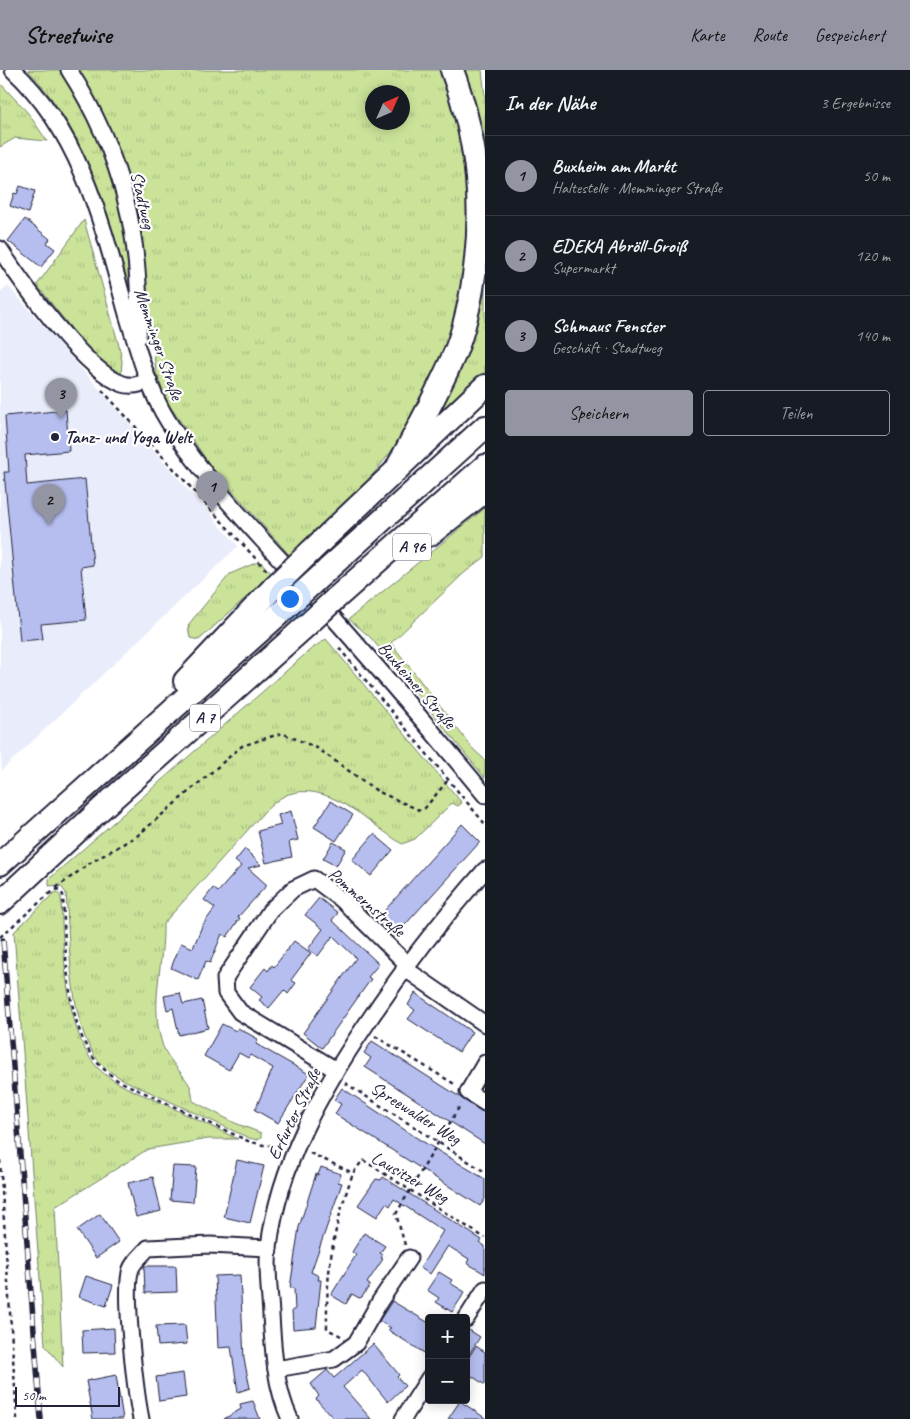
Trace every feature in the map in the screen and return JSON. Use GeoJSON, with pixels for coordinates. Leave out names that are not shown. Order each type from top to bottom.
{"type":"FeatureCollection","features":[{"type":"Feature","properties":{"kind":"highway","name":"A 7"},"geometry":{"type":"LineString","coordinates":[[396,470],[455,354],[465,325],[477,263],[480,223],[476,154],[463,101],[452,70]]}},
{"type":"Feature","properties":{"kind":"highway","name":"A 7"},"geometry":{"type":"LineString","coordinates":[[120,754],[201,662],[274,587],[485,386]]}},
{"type":"Feature","properties":{"kind":"highway","name":"A 7"},"geometry":{"type":"LineString","coordinates":[[0,864],[485,427]]}},
{"type":"Feature","properties":{"kind":"highway","name":"A 7"},"geometry":{"type":"LineString","coordinates":[[0,903],[335,599],[485,466]]}},
{"type":"Feature","properties":{"kind":"highway","name":"A 96"},"geometry":{"type":"LineString","coordinates":[[335,599],[442,526],[485,491]]}},
{"type":"Feature","properties":{"kind":"street","name":"Memminger Straße"},"geometry":{"type":"LineString","coordinates":[[13,70],[28,84],[46,107],[78,162],[103,227],[137,349],[149,381],[167,419],[209,478],[359,646]]}},
{"type":"Feature","properties":{"kind":"street","name":"Stadtweg"},"geometry":{"type":"LineString","coordinates":[[70,70],[94,113],[123,183],[140,284],[137,349]]}},
{"type":"Feature","properties":{"kind":"street"},"geometry":{"type":"LineString","coordinates":[[0,248],[43,306],[92,365],[124,384],[137,385],[149,381]]}},
{"type":"Feature","properties":{"kind":"street","name":"Buxheimer Straße"},"geometry":{"type":"LineString","coordinates":[[359,646],[485,795]]}},
{"type":"Feature","properties":{"kind":"street","name":"Erfurter Straße"},"geometry":{"type":"LineString","coordinates":[[290,1419],[276,1369],[271,1326],[269,1248],[278,1200],[295,1146],[334,1073],[363,1028],[406,966],[485,870]]}},
{"type":"Feature","properties":{"kind":"street","name":"Pommernstraße"},"geometry":{"type":"LineString","coordinates":[[334,1073],[240,1012],[226,993],[225,978],[240,955],[270,911],[293,889],[314,879],[342,900],[406,966]]}},
{"type":"Feature","properties":{"kind":"street"},"geometry":{"type":"LineString","coordinates":[[406,966],[485,1024]]}},
{"type":"Feature","properties":{"kind":"street"},"geometry":{"type":"LineString","coordinates":[[485,1063],[468,1092],[485,1103]]}},
{"type":"Feature","properties":{"kind":"street"},"geometry":{"type":"LineString","coordinates":[[141,1419],[136,1396],[129,1295],[131,1268],[148,1248],[210,1245],[269,1248]]}},
{"type":"Feature","properties":{"kind":"street"},"geometry":{"type":"LineString","coordinates":[[276,1369],[334,1359],[356,1343],[380,1301],[409,1258]]}},
{"type":"Feature","properties":{"kind":"street"},"geometry":{"type":"LineString","coordinates":[[469,1314],[485,1289]]}},
{"type":"Feature","properties":{"kind":"street"},"geometry":{"type":"LineString","coordinates":[[403,1419],[425,1384]]}},
{"type":"Feature","properties":{"kind":"path"},"geometry":{"type":"LineString","coordinates":[[117,407],[124,384]]}},
{"type":"Feature","properties":{"kind":"path"},"geometry":{"type":"LineString","coordinates":[[0,938],[49,894],[90,863],[137,836],[242,746],[282,733],[317,748],[377,791],[419,810],[425,808],[448,780]]}},
{"type":"Feature","properties":{"kind":"path"},"geometry":{"type":"LineString","coordinates":[[49,894],[58,889],[63,895],[68,960],[76,1012],[82,1036],[101,1067],[117,1080],[248,1141],[263,1145],[295,1146]]}},
{"type":"Feature","properties":{"kind":"path"},"geometry":{"type":"LineString","coordinates":[[363,1028],[468,1092],[396,1214],[409,1258]]}},
{"type":"Feature","properties":{"kind":"path","name":"Spreewalder Weg"},"geometry":{"type":"LineString","coordinates":[[334,1073],[485,1172]]}},
{"type":"Feature","properties":{"kind":"path","name":"Lausitzer Weg"},"geometry":{"type":"LineString","coordinates":[[295,1146],[353,1173],[363,1160],[485,1238]]}},
{"type":"Feature","properties":{"kind":"path"},"geometry":{"type":"LineString","coordinates":[[0,1160],[17,1419]]}},
{"type":"Feature","properties":{"kind":"path"},"geometry":{"type":"LineString","coordinates":[[353,1173],[339,1211],[331,1248],[326,1285],[326,1302],[327,1329],[356,1343]]}},
{"type":"Feature","properties":{"kind":"shaded area"},"geometry":{"type":"Polygon","coordinates":[[[8,286],[238,546],[2,770],[0,742],[0,293],[8,286]]]}},
{"type":"Feature","properties":{"kind":"green space"},"geometry":{"type":"Polygon","coordinates":[[[28,70],[62,70],[73,86],[92,123],[115,181],[125,220],[135,311],[108,215],[83,153],[68,124],[50,96],[28,70]]]}},
{"type":"Feature","properties":{"kind":"green space"},"geometry":{"type":"Polygon","coordinates":[[[76,70],[443,70],[464,137],[470,186],[470,227],[466,267],[458,307],[447,346],[413,420],[390,453],[331,521],[293,559],[212,468],[167,402],[156,372],[141,238],[127,179],[76,70]]]}},
{"type":"Feature","properties":{"kind":"green space"},"geometry":{"type":"Polygon","coordinates":[[[461,70],[482,70],[485,97],[485,162],[461,70]]]}},
{"type":"Feature","properties":{"kind":"green space"},"geometry":{"type":"Polygon","coordinates":[[[0,83],[28,113],[47,141],[15,138],[0,147],[0,83]]]}},
{"type":"Feature","properties":{"kind":"green space"},"geometry":{"type":"Polygon","coordinates":[[[84,220],[119,346],[122,361],[121,377],[100,365],[37,285],[84,220]]]}},
{"type":"Feature","properties":{"kind":"green space"},"geometry":{"type":"Polygon","coordinates":[[[485,262],[485,377],[431,426],[485,262]]]}},
{"type":"Feature","properties":{"kind":"green space"},"geometry":{"type":"Polygon","coordinates":[[[485,508],[485,557],[463,574],[391,643],[473,749],[485,760],[485,778],[371,638],[349,619],[485,508]]]}},
{"type":"Feature","properties":{"kind":"green space"},"geometry":{"type":"Polygon","coordinates":[[[260,561],[272,574],[199,640],[190,638],[188,625],[230,574],[260,561]]]}},
{"type":"Feature","properties":{"kind":"green space"},"geometry":{"type":"Polygon","coordinates":[[[326,639],[462,803],[458,806],[452,803],[415,839],[402,844],[365,817],[337,800],[322,794],[307,792],[289,794],[264,812],[163,924],[157,1010],[161,1040],[166,1053],[190,1086],[193,1101],[235,1123],[261,1133],[261,1138],[258,1140],[249,1138],[128,1082],[113,1074],[100,1063],[90,1047],[82,1028],[76,1006],[72,982],[66,893],[60,885],[49,886],[49,879],[310,650],[326,639]]]}},
{"type":"Feature","properties":{"kind":"green space"},"geometry":{"type":"Polygon","coordinates":[[[57,892],[61,897],[67,985],[71,1009],[85,1050],[96,1066],[110,1078],[126,1087],[238,1139],[208,1139],[148,1149],[55,1207],[63,1367],[45,1345],[14,932],[57,892]]]}},
{"type":"Feature","properties":{"kind":"building"},"geometry":{"type":"Polygon","coordinates":[[[20,186],[35,191],[28,213],[10,206],[14,193],[17,194],[20,186]]]}},
{"type":"Feature","properties":{"kind":"building"},"geometry":{"type":"Polygon","coordinates":[[[25,219],[50,239],[47,243],[55,249],[41,267],[8,241],[25,219]]]}},
{"type":"Feature","properties":{"kind":"building"},"geometry":{"type":"Polygon","coordinates":[[[66,410],[69,451],[25,455],[27,485],[85,479],[93,565],[81,567],[86,620],[41,624],[43,639],[20,641],[4,472],[9,472],[5,416],[66,410]]]}},
{"type":"Feature","properties":{"kind":"building"},"geometry":{"type":"Polygon","coordinates":[[[331,801],[353,815],[336,841],[314,827],[331,801]]]}},
{"type":"Feature","properties":{"kind":"building"},"geometry":{"type":"Polygon","coordinates":[[[291,811],[298,840],[289,842],[292,857],[266,863],[258,831],[281,825],[278,815],[291,811]]]}},
{"type":"Feature","properties":{"kind":"building"},"geometry":{"type":"Polygon","coordinates":[[[462,824],[480,842],[395,936],[377,919],[462,824]]]}},
{"type":"Feature","properties":{"kind":"building"},"geometry":{"type":"Polygon","coordinates":[[[374,834],[393,850],[371,876],[352,860],[374,834]]]}},
{"type":"Feature","properties":{"kind":"building"},"geometry":{"type":"Polygon","coordinates":[[[333,842],[346,849],[336,866],[323,859],[333,842]]]}},
{"type":"Feature","properties":{"kind":"building"},"geometry":{"type":"Polygon","coordinates":[[[245,849],[261,865],[248,868],[267,885],[238,917],[240,918],[227,937],[222,934],[210,963],[206,961],[198,980],[171,968],[181,943],[193,948],[202,926],[215,908],[204,900],[213,888],[218,892],[241,866],[235,861],[245,849]]]}},
{"type":"Feature","properties":{"kind":"building"},"geometry":{"type":"Polygon","coordinates":[[[319,898],[338,913],[332,920],[379,964],[368,977],[371,979],[322,1048],[303,1033],[356,958],[333,936],[318,956],[308,949],[323,929],[305,915],[319,898]]]}},
{"type":"Feature","properties":{"kind":"building"},"geometry":{"type":"Polygon","coordinates":[[[294,941],[311,953],[291,980],[296,983],[288,994],[284,990],[269,1008],[259,1000],[262,997],[250,987],[265,968],[268,971],[272,965],[274,967],[294,941]]]}},
{"type":"Feature","properties":{"kind":"building"},"geometry":{"type":"Polygon","coordinates":[[[180,993],[183,1004],[202,1000],[208,1028],[179,1035],[173,1008],[167,1010],[164,996],[180,993]]]}},
{"type":"Feature","properties":{"kind":"building"},"geometry":{"type":"Polygon","coordinates":[[[415,993],[472,1032],[459,1052],[408,1019],[415,1010],[408,1005],[415,993]]]}},
{"type":"Feature","properties":{"kind":"building"},"geometry":{"type":"Polygon","coordinates":[[[222,1024],[236,1031],[238,1028],[258,1039],[256,1044],[309,1074],[278,1123],[255,1110],[273,1068],[250,1055],[248,1058],[239,1053],[229,1070],[204,1056],[222,1024]]]}},
{"type":"Feature","properties":{"kind":"building"},"geometry":{"type":"Polygon","coordinates":[[[372,1041],[485,1113],[485,1144],[365,1067],[371,1058],[364,1053],[372,1041]]]}},
{"type":"Feature","properties":{"kind":"building"},"geometry":{"type":"Polygon","coordinates":[[[342,1088],[417,1138],[485,1179],[485,1199],[480,1206],[335,1114],[341,1104],[334,1100],[342,1088]]]}},
{"type":"Feature","properties":{"kind":"building"},"geometry":{"type":"Polygon","coordinates":[[[237,1160],[264,1166],[250,1223],[224,1217],[237,1160]]]}},
{"type":"Feature","properties":{"kind":"building"},"geometry":{"type":"Polygon","coordinates":[[[173,1166],[196,1167],[193,1202],[170,1200],[173,1166]]]}},
{"type":"Feature","properties":{"kind":"building"},"geometry":{"type":"Polygon","coordinates":[[[321,1167],[341,1174],[338,1182],[342,1183],[311,1272],[319,1276],[318,1280],[321,1280],[316,1327],[293,1329],[292,1310],[295,1310],[294,1288],[290,1288],[299,1227],[316,1174],[318,1175],[321,1167]]]}},
{"type":"Feature","properties":{"kind":"building"},"geometry":{"type":"Polygon","coordinates":[[[153,1177],[161,1211],[136,1217],[128,1183],[153,1177]]]}},
{"type":"Feature","properties":{"kind":"building"},"geometry":{"type":"Polygon","coordinates":[[[383,1177],[482,1240],[480,1243],[485,1246],[485,1274],[467,1263],[469,1259],[448,1246],[430,1274],[420,1268],[443,1231],[394,1199],[390,1206],[386,1203],[377,1217],[358,1205],[376,1179],[381,1180],[383,1177]]]}},
{"type":"Feature","properties":{"kind":"building"},"geometry":{"type":"Polygon","coordinates":[[[100,1214],[119,1242],[96,1258],[77,1230],[100,1214]]]}},
{"type":"Feature","properties":{"kind":"building"},"geometry":{"type":"Polygon","coordinates":[[[364,1233],[385,1246],[380,1253],[383,1255],[381,1258],[383,1259],[367,1283],[370,1285],[362,1297],[359,1298],[352,1294],[346,1304],[331,1295],[356,1255],[352,1252],[364,1233]]]}},
{"type":"Feature","properties":{"kind":"building"},"geometry":{"type":"Polygon","coordinates":[[[144,1266],[176,1266],[177,1292],[145,1293],[144,1266]]]}},
{"type":"Feature","properties":{"kind":"building"},"geometry":{"type":"Polygon","coordinates":[[[439,1272],[452,1280],[450,1283],[465,1292],[452,1312],[436,1302],[439,1298],[427,1290],[439,1272]]]}},
{"type":"Feature","properties":{"kind":"building"},"geometry":{"type":"Polygon","coordinates":[[[240,1275],[244,1359],[250,1388],[238,1392],[231,1347],[218,1348],[215,1276],[240,1275]]]}},
{"type":"Feature","properties":{"kind":"building"},"geometry":{"type":"Polygon","coordinates":[[[86,1276],[113,1285],[106,1306],[79,1297],[86,1276]]]}},
{"type":"Feature","properties":{"kind":"building"},"geometry":{"type":"Polygon","coordinates":[[[392,1301],[425,1321],[425,1353],[388,1330],[391,1328],[379,1321],[392,1301]]]}},
{"type":"Feature","properties":{"kind":"building"},"geometry":{"type":"Polygon","coordinates":[[[185,1325],[187,1344],[158,1346],[156,1326],[185,1325]]]}},
{"type":"Feature","properties":{"kind":"building"},"geometry":{"type":"Polygon","coordinates":[[[114,1328],[115,1352],[83,1353],[82,1330],[114,1328]]]}},
{"type":"Feature","properties":{"kind":"building"},"geometry":{"type":"Polygon","coordinates":[[[470,1331],[480,1337],[470,1353],[470,1331]]]}},
{"type":"Feature","properties":{"kind":"building"},"geometry":{"type":"Polygon","coordinates":[[[373,1344],[396,1371],[399,1375],[397,1377],[405,1386],[388,1402],[362,1370],[343,1387],[371,1419],[334,1419],[316,1399],[319,1396],[311,1384],[327,1370],[334,1378],[373,1344]]]}},
{"type":"Feature","properties":{"kind":"building"},"geometry":{"type":"Polygon","coordinates":[[[476,1346],[485,1352],[485,1385],[470,1375],[470,1355],[476,1346]]]}},
{"type":"Feature","properties":{"kind":"building"},"geometry":{"type":"Polygon","coordinates":[[[183,1373],[186,1397],[159,1401],[156,1377],[183,1373]]]}},
{"type":"Feature","properties":{"kind":"building"},"geometry":{"type":"Polygon","coordinates":[[[116,1375],[123,1419],[93,1419],[86,1381],[116,1375]]]}},
{"type":"Feature","properties":{"kind":"building"},"geometry":{"type":"Polygon","coordinates":[[[253,1401],[260,1419],[224,1419],[241,1409],[240,1404],[253,1401]]]}},
{"type":"Feature","properties":{"kind":"building"},"geometry":{"type":"Polygon","coordinates":[[[458,1404],[464,1404],[485,1418],[485,1419],[448,1419],[458,1404]]]}},
{"type":"Feature","properties":{"kind":"railway"},"geometry":{"type":"LineString","coordinates":[[3,940],[41,1419]]}},
{"type":"Feature","properties":{"kind":"place","name":"Schmaus Fenster"},"geometry":{"type":"Point","coordinates":[61,419]}},
{"type":"Feature","properties":{"kind":"place","name":"Tanz- und Yoga Welt"},"geometry":{"type":"Point","coordinates":[55,437]}},
{"type":"Feature","properties":{"kind":"place","name":"Buxheim am Markt"},"geometry":{"type":"Point","coordinates":[212,512]}},
{"type":"Feature","properties":{"kind":"place","name":"EDEKA Abröll-Groiß"},"geometry":{"type":"Point","coordinates":[49,525]}}]}
